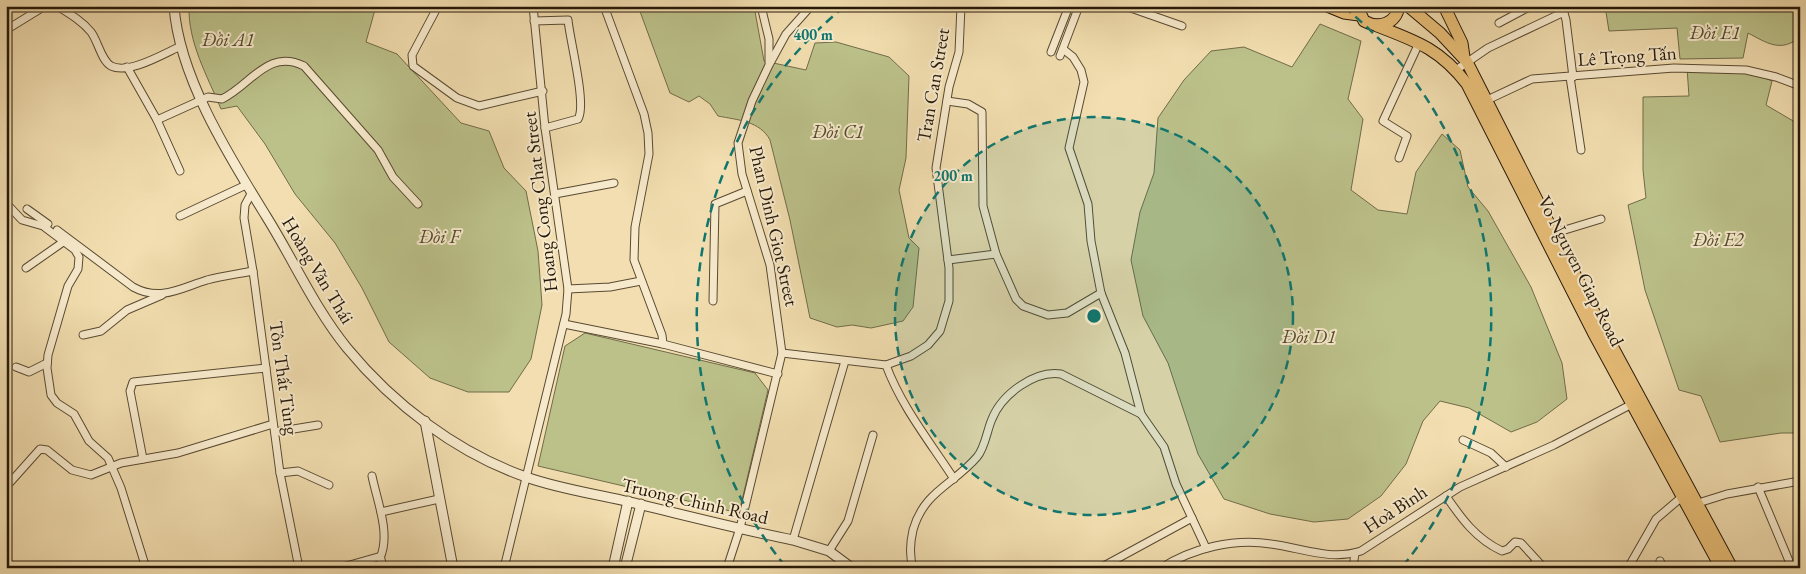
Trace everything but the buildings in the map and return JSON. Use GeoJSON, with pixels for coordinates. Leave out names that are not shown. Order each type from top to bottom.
{"type":"FeatureCollection","features":[{"type":"Feature","properties":{"kind":"main road"},"geometry":{"type":"LineString","coordinates":[[1327,6],[1344,13],[1358,11]]}},
{"type":"Feature","properties":{"kind":"main road"},"geometry":{"type":"LineString","coordinates":[[1377,26],[1390,22],[1395,17],[1399,6]]}},
{"type":"Feature","properties":{"kind":"main road","name":"Vo Nguyen Giap Road"},"geometry":{"type":"LineString","coordinates":[[1408,6],[1465,60],[1488,99],[1555,233],[1632,404],[1732,568]]}},
{"type":"Feature","properties":{"kind":"main road"},"geometry":{"type":"LineString","coordinates":[[1444,6],[1462,43],[1465,60]]}},
{"type":"Feature","properties":{"kind":"main road","name":"Vo Nguyen Giap Road"},"geometry":{"type":"LineString","coordinates":[[1358,11],[1370,24],[1420,43],[1435,51],[1456,70],[1467,84],[1477,106],[1686,494]]}},
{"type":"Feature","properties":{"kind":"main road","name":"Vo Nguyen Giap Road"},"geometry":{"type":"LineString","coordinates":[[1693,505],[1721,568]]}},
{"type":"Feature","properties":{"kind":"street"},"geometry":{"type":"LineString","coordinates":[[6,30],[45,6]]}},
{"type":"Feature","properties":{"kind":"street"},"geometry":{"type":"LineString","coordinates":[[57,6],[71,14],[91,32],[110,65],[127,67],[143,63],[181,46]]}},
{"type":"Feature","properties":{"kind":"street","name":"Hoàng Văn Thái"},"geometry":{"type":"LineString","coordinates":[[174,6],[181,46],[215,129],[251,194],[346,347],[388,390],[425,421],[468,450],[526,477]]}},
{"type":"Feature","properties":{"kind":"street"},"geometry":{"type":"LineString","coordinates":[[438,6],[412,55],[413,66],[457,98],[479,106],[544,92]]}},
{"type":"Feature","properties":{"kind":"street","name":"Hoang Cong Chat Street"},"geometry":{"type":"LineString","coordinates":[[504,568],[564,324],[568,289],[546,128],[544,92],[533,6]]}},
{"type":"Feature","properties":{"kind":"street"},"geometry":{"type":"LineString","coordinates":[[604,6],[644,114],[648,133],[649,154],[634,246],[634,260],[662,335],[662,344]]}},
{"type":"Feature","properties":{"kind":"street"},"geometry":{"type":"LineString","coordinates":[[761,6],[769,39],[769,65]]}},
{"type":"Feature","properties":{"kind":"street","name":"Phan Dinh Giot Street"},"geometry":{"type":"LineString","coordinates":[[727,568],[740,528],[782,353],[770,265],[747,191],[738,143],[752,101],[769,65],[786,34],[811,6]]}},
{"type":"Feature","properties":{"kind":"street","name":"Tran Can Street"},"geometry":{"type":"LineString","coordinates":[[782,353],[886,365],[911,356],[928,345],[940,331],[949,301],[948,260],[936,185],[936,168],[946,100],[960,52],[961,6]]}},
{"type":"Feature","properties":{"kind":"street"},"geometry":{"type":"LineString","coordinates":[[1051,52],[1069,6]]}},
{"type":"Feature","properties":{"kind":"street"},"geometry":{"type":"LineString","coordinates":[[1079,6],[1061,52],[1073,57],[1081,70],[1084,82],[1069,148],[1088,204],[1091,240],[1101,293],[1125,353],[1141,414],[1164,447],[1176,484],[1206,548]]}},
{"type":"Feature","properties":{"kind":"street"},"geometry":{"type":"LineString","coordinates":[[1125,6],[1182,26]]}},
{"type":"Feature","properties":{"kind":"street"},"geometry":{"type":"LineString","coordinates":[[1499,23],[1531,6]]}},
{"type":"Feature","properties":{"kind":"street"},"geometry":{"type":"LineString","coordinates":[[1456,70],[1465,60],[1563,9],[1581,150]]}},
{"type":"Feature","properties":{"kind":"street"},"geometry":{"type":"LineString","coordinates":[[534,21],[568,20],[570,43],[582,99],[582,113],[578,119],[546,128]]}},
{"type":"Feature","properties":{"kind":"street"},"geometry":{"type":"LineString","coordinates":[[1398,158],[1407,136],[1383,121],[1420,43]]}},
{"type":"Feature","properties":{"kind":"street"},"geometry":{"type":"LineString","coordinates":[[157,120],[208,97],[222,99],[276,61],[296,62],[304,66],[378,150],[393,177],[418,204]]}},
{"type":"Feature","properties":{"kind":"street"},"geometry":{"type":"LineString","coordinates":[[127,67],[157,120],[180,171]]}},
{"type":"Feature","properties":{"kind":"street","name":"Lê Trọng Tấn"},"geometry":{"type":"LineString","coordinates":[[1477,106],[1532,79],[1674,68],[1754,72],[1776,77],[1800,86]]}},
{"type":"Feature","properties":{"kind":"street"},"geometry":{"type":"LineString","coordinates":[[946,100],[968,104],[982,112],[983,206],[996,254],[1016,299],[1023,306],[1048,315],[1067,313],[1101,293]]}},
{"type":"Feature","properties":{"kind":"street"},"geometry":{"type":"LineString","coordinates":[[555,194],[614,183]]}},
{"type":"Feature","properties":{"kind":"street"},"geometry":{"type":"LineString","coordinates":[[180,216],[246,185]]}},
{"type":"Feature","properties":{"kind":"street"},"geometry":{"type":"LineString","coordinates":[[713,301],[715,204],[747,191]]}},
{"type":"Feature","properties":{"kind":"street","name":"Tôn Thất Tùng"},"geometry":{"type":"LineString","coordinates":[[251,194],[245,205],[244,218],[253,271],[280,473],[299,568]]}},
{"type":"Feature","properties":{"kind":"street"},"geometry":{"type":"LineString","coordinates":[[6,204],[22,220],[38,223],[66,240],[78,253],[79,265],[66,291],[47,362],[53,399],[74,414],[89,441],[105,454],[112,467],[146,568]]}},
{"type":"Feature","properties":{"kind":"street"},"geometry":{"type":"LineString","coordinates":[[27,209],[132,288],[147,293],[165,294]]}},
{"type":"Feature","properties":{"kind":"street"},"geometry":{"type":"LineString","coordinates":[[1555,233],[1601,219]]}},
{"type":"Feature","properties":{"kind":"street"},"geometry":{"type":"LineString","coordinates":[[26,268],[66,240]]}},
{"type":"Feature","properties":{"kind":"street"},"geometry":{"type":"LineString","coordinates":[[948,260],[996,254]]}},
{"type":"Feature","properties":{"kind":"street"},"geometry":{"type":"LineString","coordinates":[[83,335],[101,331],[127,310],[165,294],[213,279],[253,271]]}},
{"type":"Feature","properties":{"kind":"street"},"geometry":{"type":"LineString","coordinates":[[568,289],[610,287],[641,281]]}},
{"type":"Feature","properties":{"kind":"street"},"geometry":{"type":"LineString","coordinates":[[564,324],[662,344],[778,374]]}},
{"type":"Feature","properties":{"kind":"street"},"geometry":{"type":"LineString","coordinates":[[794,540],[846,361]]}},
{"type":"Feature","properties":{"kind":"street"},"geometry":{"type":"LineString","coordinates":[[16,367],[28,372],[47,362]]}},
{"type":"Feature","properties":{"kind":"street"},"geometry":{"type":"LineString","coordinates":[[886,365],[896,389],[954,479]]}},
{"type":"Feature","properties":{"kind":"street"},"geometry":{"type":"LineString","coordinates":[[143,459],[130,391],[133,382],[266,368]]}},
{"type":"Feature","properties":{"kind":"street"},"geometry":{"type":"LineString","coordinates":[[913,568],[910,542],[916,520],[925,503],[979,455],[993,416],[1007,397],[1031,379],[1053,373],[1061,374],[1141,414]]}},
{"type":"Feature","properties":{"kind":"street","name":"Hoà Bình"},"geometry":{"type":"LineString","coordinates":[[1161,568],[1206,548],[1240,543],[1257,543],[1320,554],[1355,553],[1446,496],[1554,445],[1632,404]]}},
{"type":"Feature","properties":{"kind":"street"},"geometry":{"type":"LineString","coordinates":[[425,421],[452,568]]}},
{"type":"Feature","properties":{"kind":"street"},"geometry":{"type":"LineString","coordinates":[[6,487],[40,449],[47,450],[65,465],[80,474],[98,474],[128,461],[178,453],[274,424]]}},
{"type":"Feature","properties":{"kind":"street"},"geometry":{"type":"LineString","coordinates":[[275,432],[318,425]]}},
{"type":"Feature","properties":{"kind":"street"},"geometry":{"type":"LineString","coordinates":[[829,551],[848,521],[873,435]]}},
{"type":"Feature","properties":{"kind":"street"},"geometry":{"type":"LineString","coordinates":[[1463,440],[1491,453],[1506,467]]}},
{"type":"Feature","properties":{"kind":"street"},"geometry":{"type":"LineString","coordinates":[[280,473],[298,471],[329,484]]}},
{"type":"Feature","properties":{"kind":"street"},"geometry":{"type":"LineString","coordinates":[[372,476],[381,512],[385,548],[380,558],[383,568]]}},
{"type":"Feature","properties":{"kind":"street","name":"Truong Chinh Road"},"geometry":{"type":"LineString","coordinates":[[526,477],[794,540],[829,551],[852,568]]}},
{"type":"Feature","properties":{"kind":"street"},"geometry":{"type":"LineString","coordinates":[[1693,505],[1758,487],[1800,481]]}},
{"type":"Feature","properties":{"kind":"street"},"geometry":{"type":"LineString","coordinates":[[1758,487],[1792,568]]}},
{"type":"Feature","properties":{"kind":"street"},"geometry":{"type":"LineString","coordinates":[[1628,568],[1656,519],[1686,494]]}},
{"type":"Feature","properties":{"kind":"street"},"geometry":{"type":"LineString","coordinates":[[1446,496],[1464,523],[1495,548],[1502,551],[1508,549],[1515,542],[1520,543],[1544,568]]}},
{"type":"Feature","properties":{"kind":"street"},"geometry":{"type":"LineString","coordinates":[[381,512],[439,499]]}},
{"type":"Feature","properties":{"kind":"street"},"geometry":{"type":"LineString","coordinates":[[613,568],[628,501]]}},
{"type":"Feature","properties":{"kind":"street"},"geometry":{"type":"LineString","coordinates":[[626,568],[640,504]]}},
{"type":"Feature","properties":{"kind":"street"},"geometry":{"type":"LineString","coordinates":[[1100,568],[1192,518]]}},
{"type":"Feature","properties":{"kind":"street"},"geometry":{"type":"LineString","coordinates":[[1353,568],[1355,553]]}},
{"type":"Feature","properties":{"kind":"street"},"geometry":{"type":"LineString","coordinates":[[616,556],[628,558]]}},
{"type":"Feature","properties":{"kind":"street"},"geometry":{"type":"LineString","coordinates":[[339,568],[380,558]]}},
{"type":"Feature","properties":{"kind":"street"},"geometry":{"type":"LineString","coordinates":[[1529,568],[1538,561]]}},
{"type":"Feature","properties":{"kind":"green space","name":"Đồi F"},"geometry":{"type":"Polygon","coordinates":[[[189,6],[376,6],[366,42],[397,54],[461,123],[489,131],[504,168],[526,191],[538,251],[542,305],[531,359],[509,392],[468,392],[430,378],[389,342],[362,288],[335,243],[295,194],[265,144],[237,106],[221,109],[195,46],[189,6]]]}},
{"type":"Feature","properties":{"kind":"green space","name":"Đồi C1"},"geometry":{"type":"Polygon","coordinates":[[[638,6],[754,6],[764,61],[806,70],[815,43],[836,42],[889,57],[909,76],[906,158],[899,190],[909,238],[919,248],[913,307],[903,321],[871,328],[852,325],[837,327],[810,318],[790,220],[770,140],[760,129],[748,122],[718,116],[710,104],[699,96],[689,102],[670,93],[638,6]]]}},
{"type":"Feature","properties":{"kind":"green space","name":"Đồi E1"},"geometry":{"type":"Polygon","coordinates":[[[1605,6],[1800,6],[1800,37],[1787,45],[1774,45],[1748,33],[1743,58],[1680,59],[1677,28],[1609,31],[1605,6]]]}},
{"type":"Feature","properties":{"kind":"green space","name":"Đồi D1"},"geometry":{"type":"Polygon","coordinates":[[[1320,24],[1361,41],[1348,99],[1363,119],[1351,190],[1378,210],[1407,214],[1416,172],[1442,134],[1460,150],[1468,187],[1488,211],[1531,287],[1562,363],[1567,399],[1537,422],[1511,432],[1469,408],[1440,401],[1423,421],[1406,464],[1381,496],[1348,519],[1314,522],[1270,514],[1224,499],[1198,454],[1168,363],[1143,316],[1131,260],[1140,212],[1154,173],[1158,118],[1184,80],[1211,51],[1244,47],[1292,67],[1320,24]]]}},
{"type":"Feature","properties":{"kind":"green space","name":"Đồi E2"},"geometry":{"type":"Polygon","coordinates":[[[1687,68],[1746,70],[1772,81],[1766,105],[1800,125],[1800,433],[1781,433],[1720,442],[1701,396],[1679,390],[1645,290],[1628,205],[1646,198],[1643,170],[1643,97],[1689,96],[1687,68]]]}},
{"type":"Feature","properties":{"kind":"green space"},"geometry":{"type":"Polygon","coordinates":[[[585,333],[755,373],[768,390],[739,513],[538,466],[565,346],[585,333]]]}},
{"type":"Feature","properties":{"kind":"park label","name":"Đồi A1"},"geometry":{"type":"Point","coordinates":[228,39]}}]}
